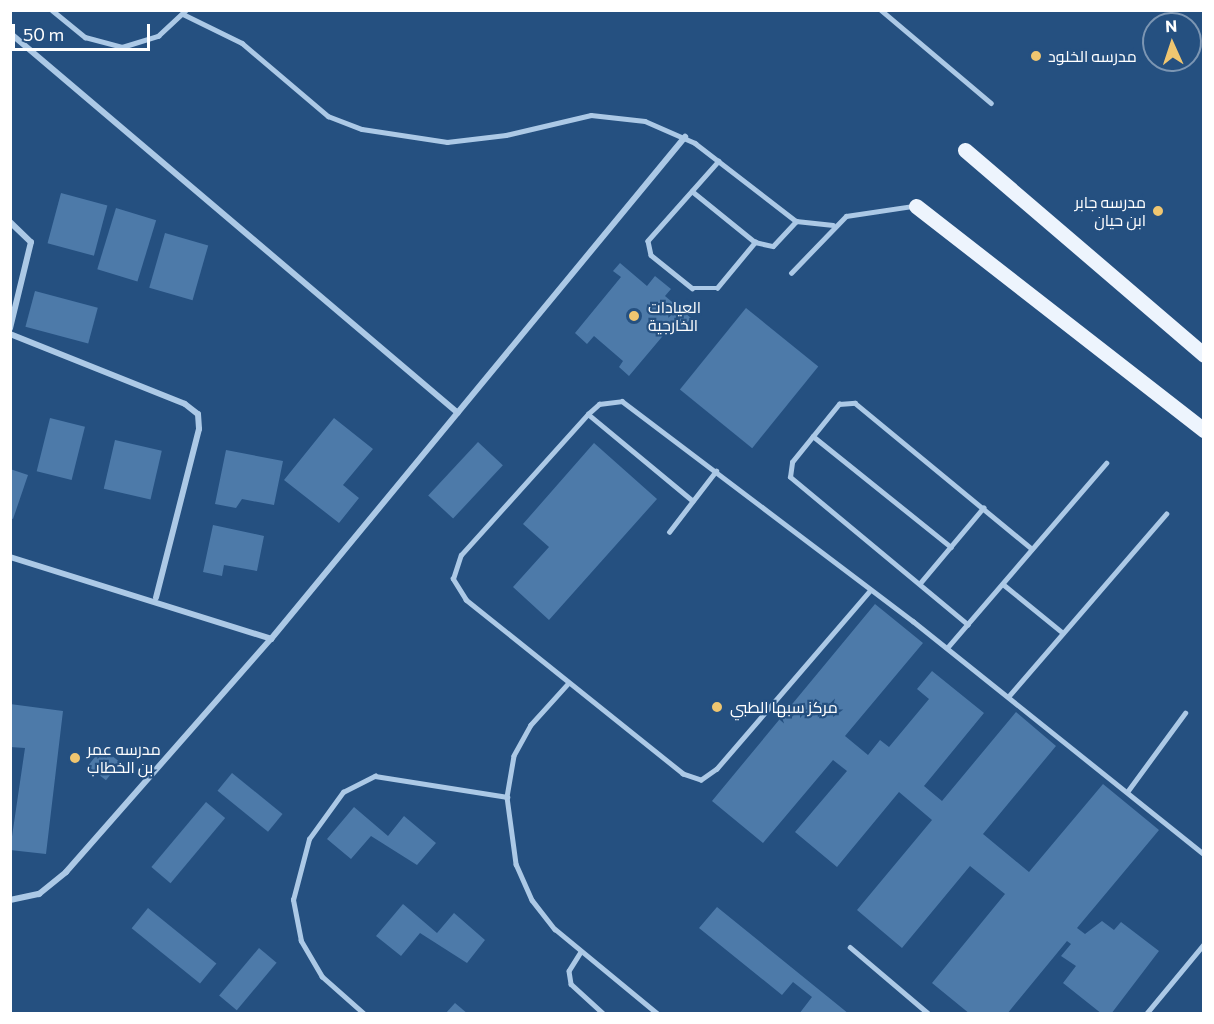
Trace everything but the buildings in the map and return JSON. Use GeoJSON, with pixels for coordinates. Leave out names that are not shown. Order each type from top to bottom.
{"type":"FeatureCollection","features":[{"type":"Feature","properties":{"kind":"main road"},"geometry":{"type":"LineString","coordinates":[[965,150],[1203,355]]}},
{"type":"Feature","properties":{"kind":"main road"},"geometry":{"type":"LineString","coordinates":[[916,206],[1203,430]]}},
{"type":"Feature","properties":{"kind":"street"},"geometry":{"type":"LineString","coordinates":[[10,33],[458,414]]}},
{"type":"Feature","properties":{"kind":"street"},"geometry":{"type":"LineString","coordinates":[[10,900],[54,885],[272,639],[685,137]]}},
{"type":"Feature","properties":{"kind":"street"},"geometry":{"type":"LineString","coordinates":[[10,222],[31,242],[10,328]]}},
{"type":"Feature","properties":{"kind":"street"},"geometry":{"type":"LineString","coordinates":[[10,334],[185,404],[198,414],[199,429],[156,598]]}},
{"type":"Feature","properties":{"kind":"street"},"geometry":{"type":"LineString","coordinates":[[10,557],[156,598],[272,639]]}},
{"type":"Feature","properties":{"kind":"lane"},"geometry":{"type":"LineString","coordinates":[[52,10],[85,37],[122,47],[158,36],[184,12],[243,43],[328,116],[373,132],[447,142],[476,140],[591,115],[645,121],[685,137],[796,221],[833,225]]}},
{"type":"Feature","properties":{"kind":"lane"},"geometry":{"type":"LineString","coordinates":[[881,10],[991,103]]}},
{"type":"Feature","properties":{"kind":"lane"},"geometry":{"type":"LineString","coordinates":[[719,161],[648,241],[651,255],[705,291],[723,284],[755,242]]}},
{"type":"Feature","properties":{"kind":"lane"},"geometry":{"type":"LineString","coordinates":[[692,191],[755,242],[773,246],[796,221]]}},
{"type":"Feature","properties":{"kind":"lane"},"geometry":{"type":"LineString","coordinates":[[791,273],[833,225],[855,213],[916,206]]}},
{"type":"Feature","properties":{"kind":"lane"},"geometry":{"type":"LineString","coordinates":[[968,625],[921,582],[790,477],[789,466],[842,401],[851,400],[1032,549]]}},
{"type":"Feature","properties":{"kind":"lane"},"geometry":{"type":"LineString","coordinates":[[871,590],[717,769],[702,780],[683,774],[466,600],[453,579],[460,555],[588,414],[598,404],[622,401],[716,471],[947,648],[1203,854]]}},
{"type":"Feature","properties":{"kind":"lane"},"geometry":{"type":"LineString","coordinates":[[588,414],[693,501]]}},
{"type":"Feature","properties":{"kind":"lane"},"geometry":{"type":"LineString","coordinates":[[813,436],[951,547]]}},
{"type":"Feature","properties":{"kind":"lane"},"geometry":{"type":"LineString","coordinates":[[947,648],[1106,463]]}},
{"type":"Feature","properties":{"kind":"lane"},"geometry":{"type":"LineString","coordinates":[[669,532],[716,471]]}},
{"type":"Feature","properties":{"kind":"lane"},"geometry":{"type":"LineString","coordinates":[[921,582],[983,508]]}},
{"type":"Feature","properties":{"kind":"lane"},"geometry":{"type":"LineString","coordinates":[[1008,697],[1166,513]]}},
{"type":"Feature","properties":{"kind":"lane"},"geometry":{"type":"LineString","coordinates":[[1002,584],[1063,633]]}},
{"type":"Feature","properties":{"kind":"lane"},"geometry":{"type":"LineString","coordinates":[[569,682],[521,740],[507,797],[523,882],[542,915],[581,952],[658,1014]]}},
{"type":"Feature","properties":{"kind":"lane"},"geometry":{"type":"LineString","coordinates":[[1127,792],[1185,713]]}},
{"type":"Feature","properties":{"kind":"lane"},"geometry":{"type":"LineString","coordinates":[[364,1014],[322,976],[301,941],[293,900],[309,839],[343,792],[375,776],[507,797]]}},
{"type":"Feature","properties":{"kind":"lane"},"geometry":{"type":"LineString","coordinates":[[1146,1014],[1203,944]]}},
{"type":"Feature","properties":{"kind":"lane"},"geometry":{"type":"LineString","coordinates":[[850,947],[929,1014]]}},
{"type":"Feature","properties":{"kind":"lane"},"geometry":{"type":"LineString","coordinates":[[581,952],[569,971],[571,984],[604,1014]]}},
{"type":"Feature","properties":{"kind":"place","name":"مدرسه الخلود"},"geometry":{"type":"Point","coordinates":[1036,56]}},
{"type":"Feature","properties":{"kind":"place","name":"مدرسه جابر ابن حيان"},"geometry":{"type":"Point","coordinates":[1158,211]}},
{"type":"Feature","properties":{"kind":"place","name":"العيادات الخارجية"},"geometry":{"type":"Point","coordinates":[634,316]}},
{"type":"Feature","properties":{"kind":"place","name":"مركز سبها الطبي"},"geometry":{"type":"Point","coordinates":[717,707]}},
{"type":"Feature","properties":{"kind":"place","name":"مدرسه عمر بن الخطاب"},"geometry":{"type":"Point","coordinates":[75,758]}}]}
